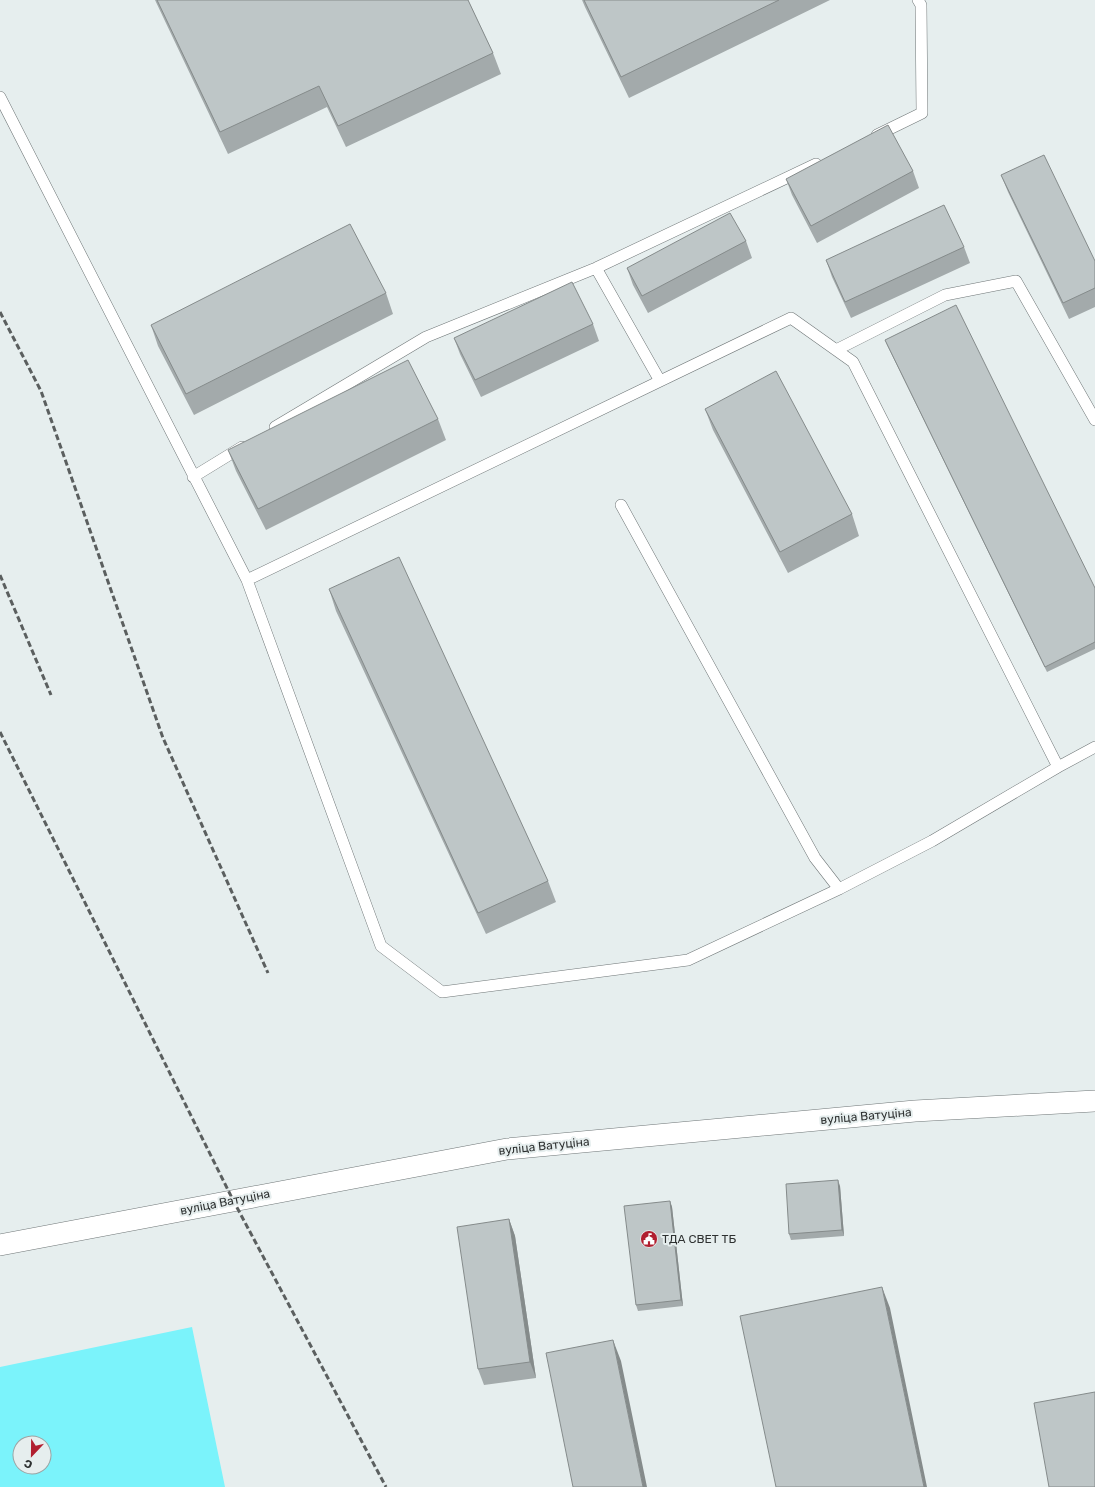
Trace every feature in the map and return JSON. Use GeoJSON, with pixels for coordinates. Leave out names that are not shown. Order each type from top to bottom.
{"type":"FeatureCollection","features":[{"type":"Feature","properties":{"kind":"street","name":"вуліца Ватуціна"},"geometry":{"type":"LineString","coordinates":[[0,1245],[506,1148],[915,1111],[1095,1101]]}},
{"type":"Feature","properties":{"kind":"lane"},"geometry":{"type":"LineString","coordinates":[[865,140],[922,113],[921,5],[918,0]]}},
{"type":"Feature","properties":{"kind":"lane"},"geometry":{"type":"LineString","coordinates":[[0,97],[246,580],[380,946],[442,992],[688,960],[838,889],[932,841],[1095,746]]}},
{"type":"Feature","properties":{"kind":"lane"},"geometry":{"type":"LineString","coordinates":[[268,432],[426,337],[596,268],[823,160]]}},
{"type":"Feature","properties":{"kind":"lane"},"geometry":{"type":"LineString","coordinates":[[596,268],[660,381]]}},
{"type":"Feature","properties":{"kind":"lane"},"geometry":{"type":"LineString","coordinates":[[836,350],[944,295],[1016,281],[1095,420]]}},
{"type":"Feature","properties":{"kind":"lane"},"geometry":{"type":"LineString","coordinates":[[246,580],[791,318],[853,362],[1058,767]]}},
{"type":"Feature","properties":{"kind":"lane"},"geometry":{"type":"LineString","coordinates":[[193,477],[254,440]]}},
{"type":"Feature","properties":{"kind":"lane"},"geometry":{"type":"LineString","coordinates":[[621,505],[815,858],[838,889]]}},
{"type":"Feature","properties":{"kind":"shaded area"},"geometry":{"type":"Polygon","coordinates":[[[192,1327],[225,1487],[0,1487],[0,1367],[192,1327]]]}},
{"type":"Feature","properties":{"kind":"building"},"geometry":{"type":"Polygon","coordinates":[[[157,0],[468,0],[493,53],[338,126],[319,86],[220,132],[157,0]]]}},
{"type":"Feature","properties":{"kind":"building"},"geometry":{"type":"Polygon","coordinates":[[[584,0],[779,0],[621,77],[584,0]]]}},
{"type":"Feature","properties":{"kind":"building"},"geometry":{"type":"Polygon","coordinates":[[[888,125],[913,171],[811,226],[786,179],[888,125]]]}},
{"type":"Feature","properties":{"kind":"building"},"geometry":{"type":"Polygon","coordinates":[[[1044,155],[1095,261],[1095,288],[1063,303],[1001,175],[1044,155]]]}},
{"type":"Feature","properties":{"kind":"building"},"geometry":{"type":"Polygon","coordinates":[[[944,205],[964,247],[845,302],[826,260],[944,205]]]}},
{"type":"Feature","properties":{"kind":"building"},"geometry":{"type":"Polygon","coordinates":[[[730,213],[746,241],[642,296],[627,268],[730,213]]]}},
{"type":"Feature","properties":{"kind":"building"},"geometry":{"type":"Polygon","coordinates":[[[350,224],[386,293],[186,394],[151,325],[350,224]]]}},
{"type":"Feature","properties":{"kind":"building"},"geometry":{"type":"Polygon","coordinates":[[[572,282],[593,324],[475,380],[454,338],[572,282]]]}},
{"type":"Feature","properties":{"kind":"building"},"geometry":{"type":"Polygon","coordinates":[[[956,305],[1095,588],[1095,642],[1045,667],[885,340],[956,305]]]}},
{"type":"Feature","properties":{"kind":"building"},"geometry":{"type":"Polygon","coordinates":[[[408,360],[438,419],[258,509],[228,450],[408,360]]]}},
{"type":"Feature","properties":{"kind":"building"},"geometry":{"type":"Polygon","coordinates":[[[776,371],[852,514],[780,552],[705,409],[776,371]]]}},
{"type":"Feature","properties":{"kind":"building"},"geometry":{"type":"Polygon","coordinates":[[[399,557],[548,881],[478,913],[329,589],[399,557]]]}},
{"type":"Feature","properties":{"kind":"building"},"geometry":{"type":"Polygon","coordinates":[[[838,1180],[842,1230],[789,1234],[786,1184],[838,1180]]]}},
{"type":"Feature","properties":{"kind":"building"},"geometry":{"type":"Polygon","coordinates":[[[670,1201],[681,1300],[636,1305],[624,1206],[670,1201]]]}},
{"type":"Feature","properties":{"kind":"building"},"geometry":{"type":"Polygon","coordinates":[[[509,1219],[530,1362],[478,1369],[457,1227],[509,1219]]]}},
{"type":"Feature","properties":{"kind":"building"},"geometry":{"type":"Polygon","coordinates":[[[882,1287],[924,1487],[776,1487],[740,1316],[882,1287]]]}},
{"type":"Feature","properties":{"kind":"building"},"geometry":{"type":"Polygon","coordinates":[[[613,1340],[643,1487],[573,1487],[546,1353],[613,1340]]]}},
{"type":"Feature","properties":{"kind":"building"},"geometry":{"type":"Polygon","coordinates":[[[1095,1392],[1095,1487],[1049,1487],[1034,1403],[1095,1392]]]}},
{"type":"Feature","properties":{"kind":"railway"},"geometry":{"type":"LineString","coordinates":[[0,312],[41,391],[163,738],[268,973]]}},
{"type":"Feature","properties":{"kind":"railway"},"geometry":{"type":"LineString","coordinates":[[0,575],[51,695]]}},
{"type":"Feature","properties":{"kind":"railway"},"geometry":{"type":"LineString","coordinates":[[0,732],[233,1200],[386,1487]]}},
{"type":"Feature","properties":{"kind":"place","name":"ТДА СВЕТ ТБ"},"geometry":{"type":"Point","coordinates":[649,1239]}}]}
